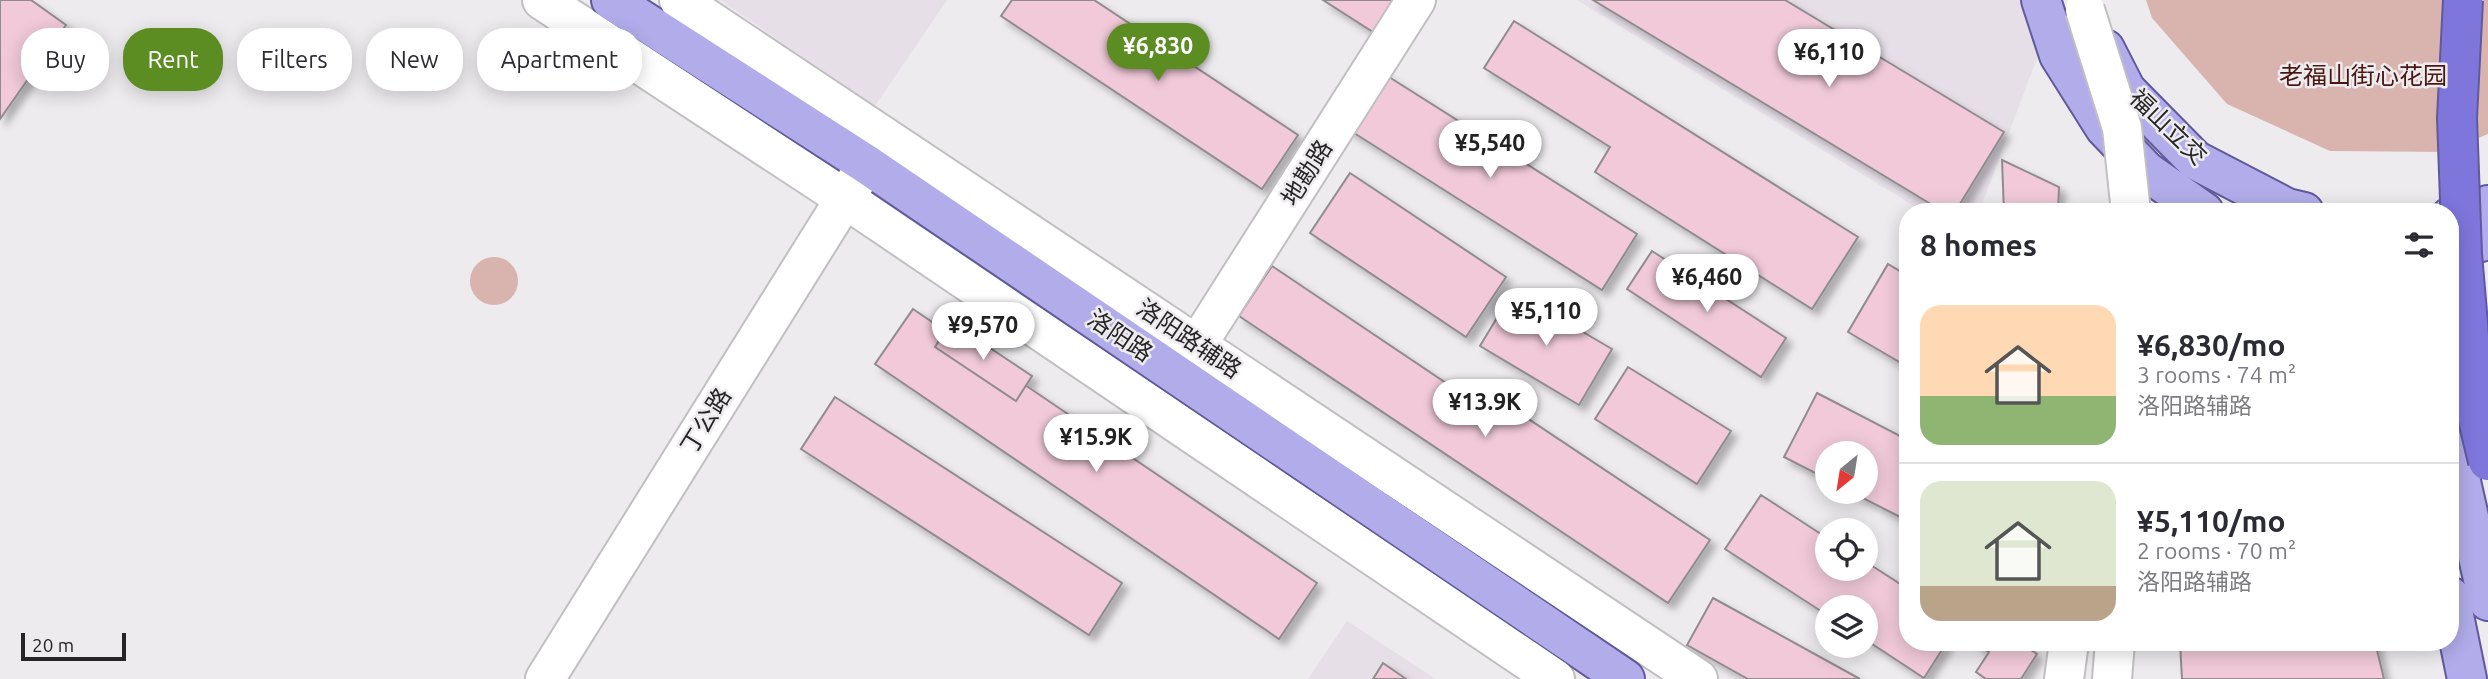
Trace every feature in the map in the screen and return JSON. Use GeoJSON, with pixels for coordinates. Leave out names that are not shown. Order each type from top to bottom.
{"type":"FeatureCollection","features":[{"type":"Feature","properties":{"kind":"highway"},"geometry":{"type":"LineString","coordinates":[[2463,0],[2457,118],[2462,254],[2475,407],[2488,461]]}},
{"type":"Feature","properties":{"kind":"main road","name":"洛阳路"},"geometry":{"type":"LineString","coordinates":[[611,0],[866,164],[1625,679]]}},
{"type":"Feature","properties":{"kind":"main road"},"geometry":{"type":"LineString","coordinates":[[2041,0],[2059,55],[2105,128],[2146,171],[2191,203]]}},
{"type":"Feature","properties":{"kind":"main road","name":"福山立交"},"geometry":{"type":"LineString","coordinates":[[2084,5],[2126,90],[2195,160],[2273,203]]}},
{"type":"Feature","properties":{"kind":"main road"},"geometry":{"type":"LineString","coordinates":[[2459,215],[2488,205]]}},
{"type":"Feature","properties":{"kind":"main road"},"geometry":{"type":"LineString","coordinates":[[2459,248],[2488,240]]}},
{"type":"Feature","properties":{"kind":"main road"},"geometry":{"type":"LineString","coordinates":[[2459,473],[2488,601]]}},
{"type":"Feature","properties":{"kind":"main road"},"geometry":{"type":"LineString","coordinates":[[2459,640],[2467,679]]}},
{"type":"Feature","properties":{"kind":"street"},"geometry":{"type":"LineString","coordinates":[[542,0],[844,198],[1555,679]]}},
{"type":"Feature","properties":{"kind":"street","name":"洛阳路辅路"},"geometry":{"type":"LineString","coordinates":[[679,0],[1698,679]]}},
{"type":"Feature","properties":{"kind":"street","name":"地勘路"},"geometry":{"type":"LineString","coordinates":[[1197,345],[1416,0]]}},
{"type":"Feature","properties":{"kind":"street","name":"福山立交"},"geometry":{"type":"LineString","coordinates":[[2084,5],[2122,128],[2130,203]]}},
{"type":"Feature","properties":{"kind":"street"},"geometry":{"type":"LineString","coordinates":[[2105,128],[2113,203]]}},
{"type":"Feature","properties":{"kind":"street","name":"丁公路"},"geometry":{"type":"LineString","coordinates":[[545,679],[866,164]]}},
{"type":"Feature","properties":{"kind":"street"},"geometry":{"type":"LineString","coordinates":[[2064,679],[2068,651]]}},
{"type":"Feature","properties":{"kind":"street"},"geometry":{"type":"LineString","coordinates":[[2086,679],[2089,651]]}},
{"type":"Feature","properties":{"kind":"street"},"geometry":{"type":"LineString","coordinates":[[2112,679],[2114,651]]}},
{"type":"Feature","properties":{"kind":"shaded area"},"geometry":{"type":"Polygon","coordinates":[[[720,0],[947,0],[875,106],[720,0]]]}},
{"type":"Feature","properties":{"kind":"shaded area"},"geometry":{"type":"Polygon","coordinates":[[[1577,0],[2030,0],[2038,56],[1982,203],[1909,203],[1577,0]]]}},
{"type":"Feature","properties":{"kind":"shaded area"},"geometry":{"type":"Polygon","coordinates":[[[1347,621],[1436,679],[1308,679],[1347,621]]]}},
{"type":"Feature","properties":{"kind":"green space","name":"老福山街心花园"},"geometry":{"type":"Polygon","coordinates":[[[2146,0],[2488,0],[2488,134],[2444,152],[2330,151],[2227,104],[2152,18],[2146,0]]]}},
{"type":"Feature","properties":{"kind":"green space"},"geometry":{"type":"Polygon","coordinates":[[[494,257],[511,264],[518,281],[511,298],[494,305],[477,298],[470,281],[477,264],[494,257]]]}},
{"type":"Feature","properties":{"kind":"building"},"geometry":{"type":"Polygon","coordinates":[[[0,0],[31,0],[66,25],[64,28],[21,28],[21,89],[0,119],[0,0]]]}},
{"type":"Feature","properties":{"kind":"building"},"geometry":{"type":"Polygon","coordinates":[[[1012,0],[1094,0],[1298,135],[1262,189],[1001,16],[1012,0]]]}},
{"type":"Feature","properties":{"kind":"building"},"geometry":{"type":"Polygon","coordinates":[[[1323,0],[1394,0],[1373,32],[1323,0]]]}},
{"type":"Feature","properties":{"kind":"building"},"geometry":{"type":"Polygon","coordinates":[[[1593,0],[1785,0],[2004,132],[1961,203],[1929,203],[1593,0]]]}},
{"type":"Feature","properties":{"kind":"building"},"geometry":{"type":"Polygon","coordinates":[[[1514,21],[1858,237],[1812,309],[1595,172],[1610,147],[1484,68],[1514,21]]]}},
{"type":"Feature","properties":{"kind":"building"},"geometry":{"type":"Polygon","coordinates":[[[1378,70],[1637,234],[1602,290],[1343,126],[1378,70]]]}},
{"type":"Feature","properties":{"kind":"building"},"geometry":{"type":"Polygon","coordinates":[[[2002,160],[2059,187],[2058,203],[2004,203],[2002,160]]]}},
{"type":"Feature","properties":{"kind":"building"},"geometry":{"type":"Polygon","coordinates":[[[1350,173],[1506,277],[1466,337],[1310,233],[1350,173]]]}},
{"type":"Feature","properties":{"kind":"building"},"geometry":{"type":"Polygon","coordinates":[[[1652,251],[1786,338],[1761,377],[1627,289],[1652,251]]]}},
{"type":"Feature","properties":{"kind":"building"},"geometry":{"type":"Polygon","coordinates":[[[1888,264],[1899,271],[1899,362],[1848,332],[1888,264]]]}},
{"type":"Feature","properties":{"kind":"building"},"geometry":{"type":"Polygon","coordinates":[[[1272,266],[1473,401],[1482,388],[1710,540],[1668,603],[1239,316],[1272,266]]]}},
{"type":"Feature","properties":{"kind":"building"},"geometry":{"type":"Polygon","coordinates":[[[1513,291],[1612,349],[1579,405],[1480,346],[1513,291]]]}},
{"type":"Feature","properties":{"kind":"building"},"geometry":{"type":"Polygon","coordinates":[[[913,309],[1317,583],[1279,639],[875,364],[913,309]]]}},
{"type":"Feature","properties":{"kind":"building"},"geometry":{"type":"Polygon","coordinates":[[[951,322],[1032,376],[1016,401],[935,347],[951,322]]]}},
{"type":"Feature","properties":{"kind":"building"},"geometry":{"type":"Polygon","coordinates":[[[1628,367],[1731,431],[1697,484],[1595,419],[1628,367]]]}},
{"type":"Feature","properties":{"kind":"building"},"geometry":{"type":"Polygon","coordinates":[[[1817,393],[1899,435],[1899,516],[1875,504],[1878,504],[1878,441],[1815,441],[1815,473],[1784,457],[1817,393]]]}},
{"type":"Feature","properties":{"kind":"building"},"geometry":{"type":"Polygon","coordinates":[[[835,397],[1122,583],[1089,635],[801,449],[835,397]]]}},
{"type":"Feature","properties":{"kind":"building"},"geometry":{"type":"Polygon","coordinates":[[[1761,495],[1815,530],[1815,581],[1878,581],[1878,570],[1899,583],[1899,651],[1941,651],[1924,678],[1878,648],[1878,595],[1815,595],[1815,607],[1725,549],[1761,495]]]}},
{"type":"Feature","properties":{"kind":"building"},"geometry":{"type":"Polygon","coordinates":[[[1713,598],[1815,654],[1815,658],[1822,658],[1860,679],[1748,679],[1687,645],[1713,598]]]}},
{"type":"Feature","properties":{"kind":"building"},"geometry":{"type":"Polygon","coordinates":[[[2032,651],[2037,654],[2021,679],[1986,679],[1976,672],[1989,652],[2032,651]]]}},
{"type":"Feature","properties":{"kind":"building"},"geometry":{"type":"Polygon","coordinates":[[[2180,651],[2377,651],[2384,679],[2182,679],[2180,651]]]}},
{"type":"Feature","properties":{"kind":"building"},"geometry":{"type":"Polygon","coordinates":[[[1383,663],[1406,679],[1373,679],[1383,663]]]}}]}
